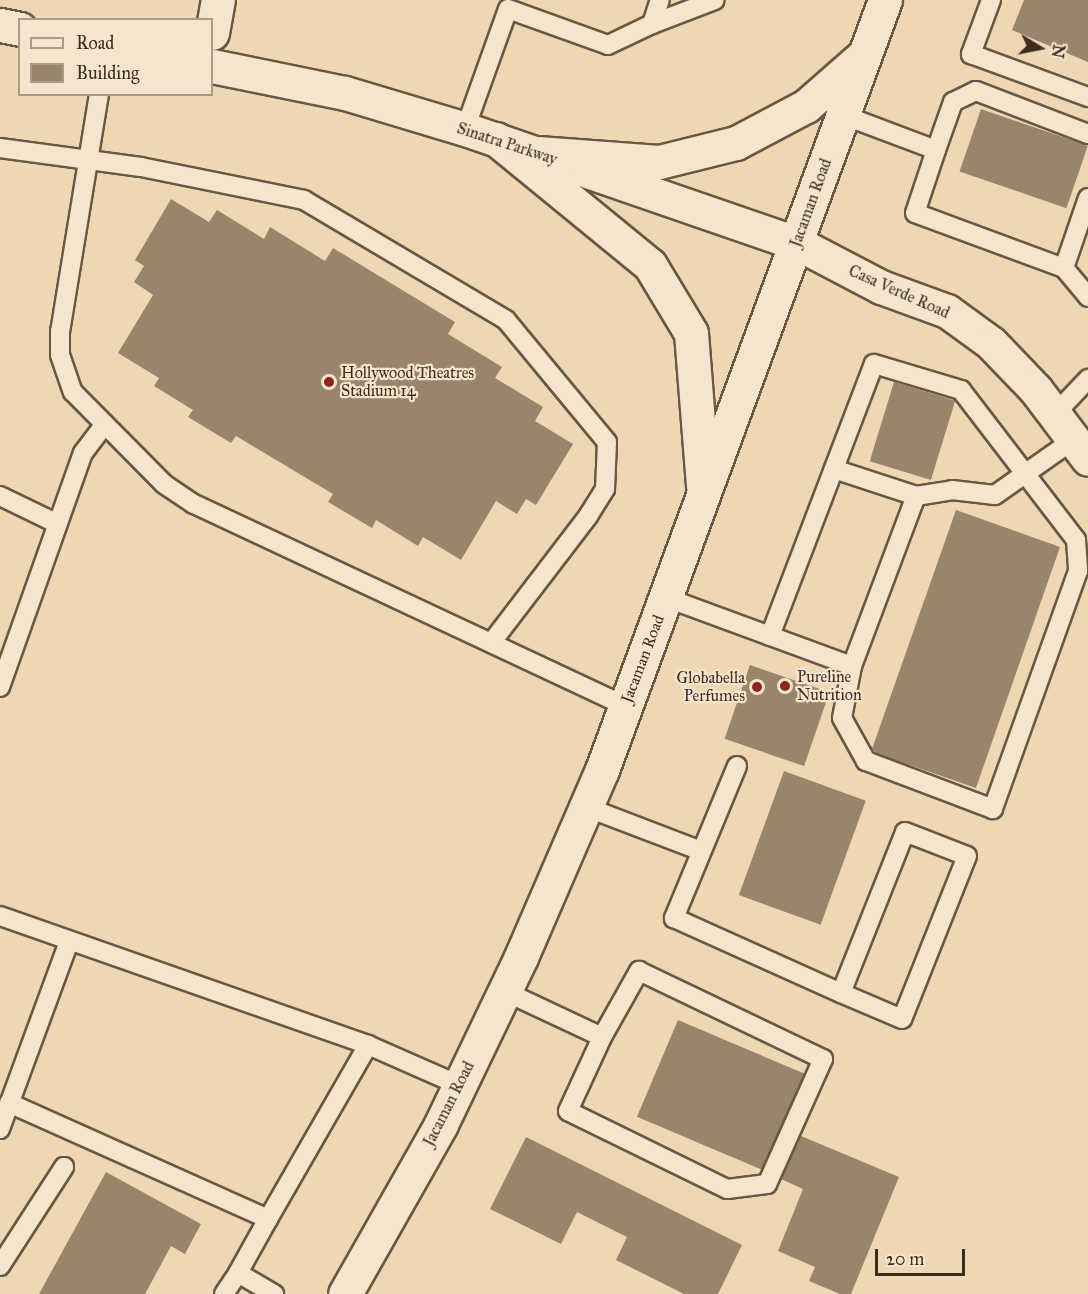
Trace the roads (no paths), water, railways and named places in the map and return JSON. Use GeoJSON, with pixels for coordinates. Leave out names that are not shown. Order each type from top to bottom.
{"type":"FeatureCollection","features":[{"type":"Feature","properties":{"kind":"main road"},"geometry":{"type":"LineString","coordinates":[[213,28],[218,0]]}},
{"type":"Feature","properties":{"kind":"main road","name":"Jacaman Road"},"geometry":{"type":"LineString","coordinates":[[345,1294],[459,1085],[504,991],[586,807],[667,598],[885,0]]}},
{"type":"Feature","properties":{"kind":"main road"},"geometry":{"type":"LineString","coordinates":[[0,25],[18,29]]}},
{"type":"Feature","properties":{"kind":"main road"},"geometry":{"type":"LineString","coordinates":[[538,153],[659,162],[736,143],[806,106],[865,54]]}},
{"type":"Feature","properties":{"kind":"main road","name":"Sinatra Parkway"},"geometry":{"type":"LineString","coordinates":[[213,66],[345,93],[465,129],[797,243]]}},
{"type":"Feature","properties":{"kind":"main road"},"geometry":{"type":"LineString","coordinates":[[496,139],[650,265],[692,333],[704,497]]}},
{"type":"Feature","properties":{"kind":"main road","name":"Casa Verde Road"},"geometry":{"type":"LineString","coordinates":[[797,243],[881,287],[947,311],[991,343],[1035,390],[1072,438]]}},
{"type":"Feature","properties":{"kind":"lane"},"geometry":{"type":"LineString","coordinates":[[652,24],[660,0]]}},
{"type":"Feature","properties":{"kind":"lane"},"geometry":{"type":"LineString","coordinates":[[465,129],[508,9],[608,45],[652,24],[716,0]]}},
{"type":"Feature","properties":{"kind":"lane"},"geometry":{"type":"LineString","coordinates":[[991,0],[970,54],[1088,98]]}},
{"type":"Feature","properties":{"kind":"lane"},"geometry":{"type":"LineString","coordinates":[[1088,134],[976,92],[953,102],[915,213],[1064,268],[1088,297]]}},
{"type":"Feature","properties":{"kind":"lane"},"geometry":{"type":"LineString","coordinates":[[99,96],[60,331],[60,355],[65,377],[73,392],[164,484],[194,504],[626,706]]}},
{"type":"Feature","properties":{"kind":"lane"},"geometry":{"type":"LineString","coordinates":[[843,115],[936,150]]}},
{"type":"Feature","properties":{"kind":"lane"},"geometry":{"type":"LineString","coordinates":[[0,148],[89,162],[141,167],[304,200],[506,320],[607,442],[605,489],[589,515],[491,643]]}},
{"type":"Feature","properties":{"kind":"lane"},"geometry":{"type":"LineString","coordinates":[[1064,268],[1088,198]]}},
{"type":"Feature","properties":{"kind":"lane"},"geometry":{"type":"LineString","coordinates":[[770,636],[874,364],[961,390],[1076,540],[1078,571],[993,809],[866,761],[842,718],[852,666],[916,496]]}},
{"type":"Feature","properties":{"kind":"lane"},"geometry":{"type":"LineString","coordinates":[[834,469],[916,496],[952,490],[995,495],[1027,475],[1072,438],[1088,379]]}},
{"type":"Feature","properties":{"kind":"lane"},"geometry":{"type":"LineString","coordinates":[[0,687],[84,453],[105,424]]}},
{"type":"Feature","properties":{"kind":"lane"},"geometry":{"type":"LineString","coordinates":[[0,496],[58,524]]}},
{"type":"Feature","properties":{"kind":"lane"},"geometry":{"type":"LineString","coordinates":[[667,598],[852,666]]}},
{"type":"Feature","properties":{"kind":"lane"},"geometry":{"type":"LineString","coordinates":[[737,766],[674,918],[842,993],[902,1019],[967,856],[905,832],[842,993]]}},
{"type":"Feature","properties":{"kind":"lane"},"geometry":{"type":"LineString","coordinates":[[586,807],[701,851]]}},
{"type":"Feature","properties":{"kind":"lane"},"geometry":{"type":"LineString","coordinates":[[0,916],[368,1045],[459,1085]]}},
{"type":"Feature","properties":{"kind":"lane"},"geometry":{"type":"LineString","coordinates":[[0,1129],[69,941]]}},
{"type":"Feature","properties":{"kind":"lane"},"geometry":{"type":"LineString","coordinates":[[639,972],[823,1059],[767,1184],[727,1189],[568,1111],[602,1037],[639,972]]}},
{"type":"Feature","properties":{"kind":"lane"},"geometry":{"type":"LineString","coordinates":[[504,991],[602,1037]]}},
{"type":"Feature","properties":{"kind":"lane"},"geometry":{"type":"LineString","coordinates":[[224,1294],[368,1045]]}},
{"type":"Feature","properties":{"kind":"lane"},"geometry":{"type":"LineString","coordinates":[[9,1103],[268,1219]]}},
{"type":"Feature","properties":{"kind":"lane"},"geometry":{"type":"LineString","coordinates":[[0,1266],[64,1167]]}},
{"type":"Feature","properties":{"kind":"lane"},"geometry":{"type":"LineString","coordinates":[[238,1273],[274,1294]]}},
{"type":"Feature","properties":{"kind":"place","name":"Hollywood Theatres Stadium 14"},"geometry":{"type":"Point","coordinates":[329,382]}},
{"type":"Feature","properties":{"kind":"place","name":"Pureline Nutrition"},"geometry":{"type":"Point","coordinates":[785,686]}},
{"type":"Feature","properties":{"kind":"place","name":"Globabella Perfumes"},"geometry":{"type":"Point","coordinates":[757,687]}}]}
